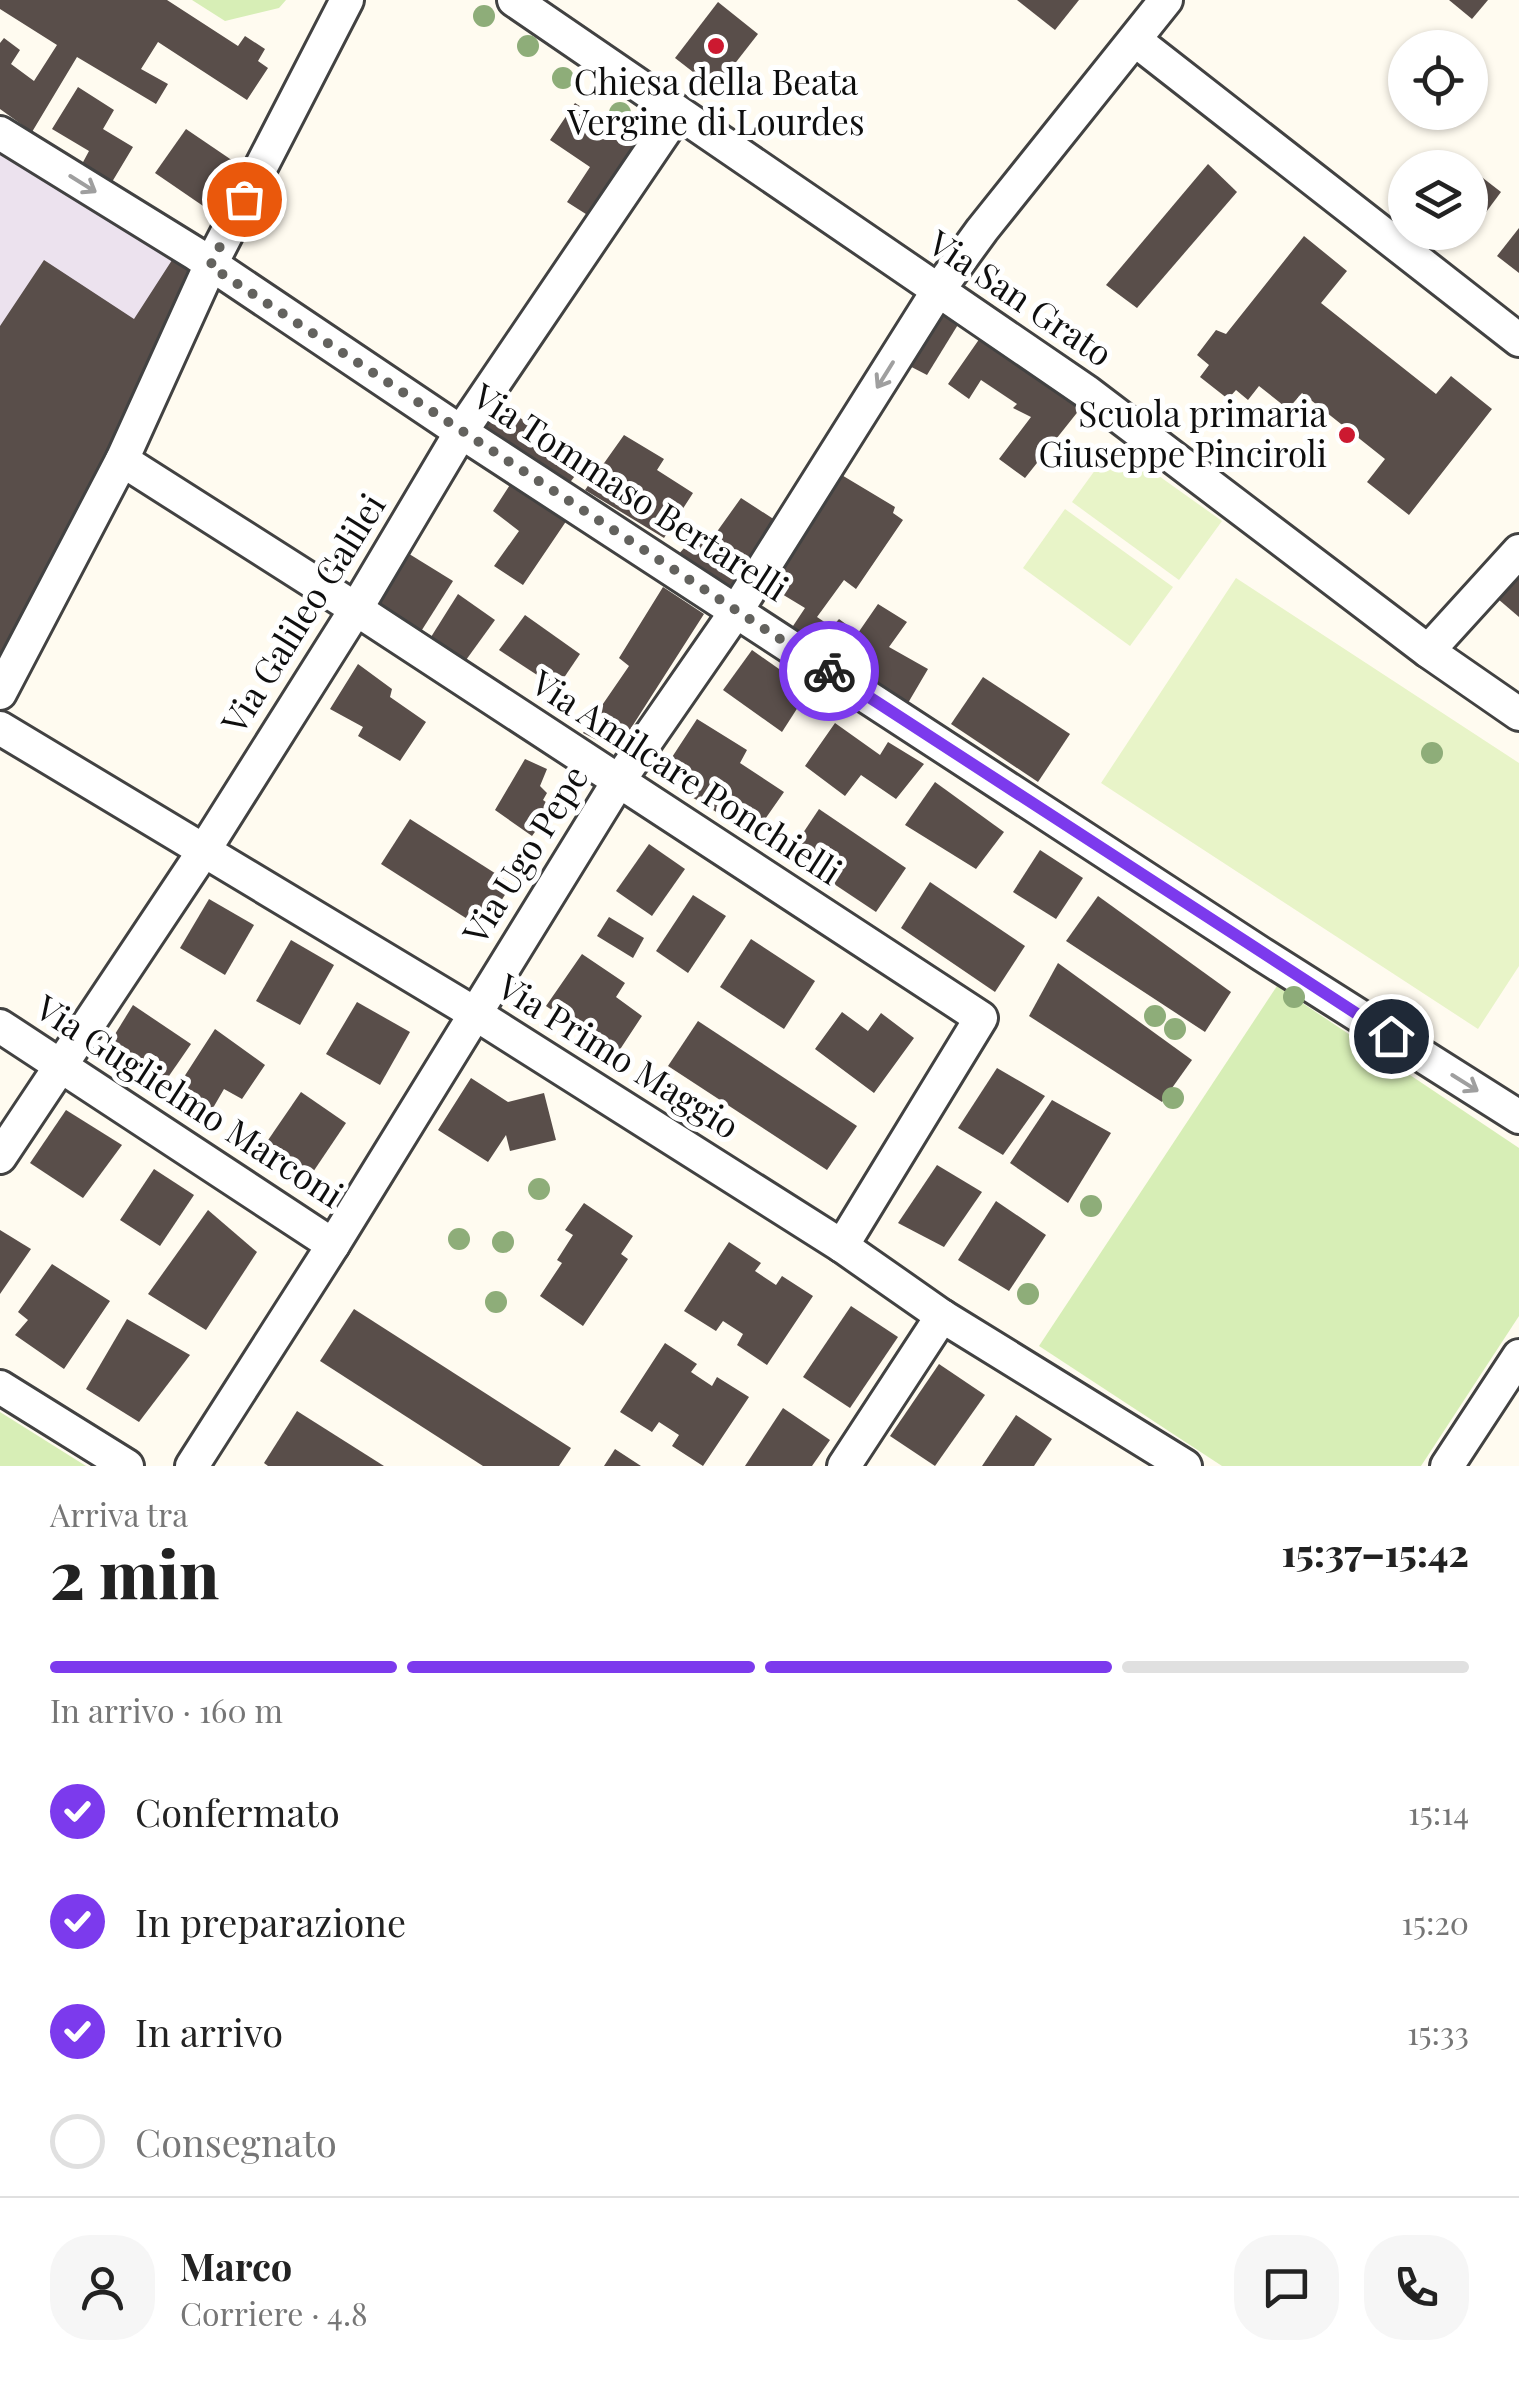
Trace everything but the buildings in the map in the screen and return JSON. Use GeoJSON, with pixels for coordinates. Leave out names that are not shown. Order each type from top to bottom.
{"type":"FeatureCollection","features":[{"type":"Feature","properties":{"kind":"street"},"geometry":{"type":"LineString","coordinates":[[0,693],[122,460],[210,266],[347,0]]}},
{"type":"Feature","properties":{"kind":"street","name":"Via San Grato"},"geometry":{"type":"LineString","coordinates":[[514,0],[1087,392],[1428,651],[1519,714]]}},
{"type":"Feature","properties":{"kind":"street","name":"Via Ugo Pepe"},"geometry":{"type":"LineString","coordinates":[[192,1466],[334,1246],[618,782],[737,610],[937,292],[1162,1]]}},
{"type":"Feature","properties":{"kind":"street"},"geometry":{"type":"LineString","coordinates":[[1135,40],[1519,340]]}},
{"type":"Feature","properties":{"kind":"street","name":"Via Galileo Galilei"},"geometry":{"type":"LineString","coordinates":[[0,1157],[203,852],[356,609],[461,432],[676,113]]}},
{"type":"Feature","properties":{"kind":"street","name":"Via Tommaso Bertarelli"},"geometry":{"type":"LineString","coordinates":[[0,133],[210,266],[1263,956],[1519,1116]]}},
{"type":"Feature","properties":{"kind":"street","name":"Via Amilcare Ponchielli"},"geometry":{"type":"LineString","coordinates":[[122,460],[982,1018],[842,1246]]}},
{"type":"Feature","properties":{"kind":"street"},"geometry":{"type":"LineString","coordinates":[[1428,651],[1519,550]]}},
{"type":"Feature","properties":{"kind":"street","name":"Via Primo Maggio"},"geometry":{"type":"LineString","coordinates":[[0,728],[474,1013],[842,1246],[942,1316],[1185,1466]]}},
{"type":"Feature","properties":{"kind":"street","name":"Via Guglielmo Marconi"},"geometry":{"type":"LineString","coordinates":[[0,1026],[334,1246]]}},
{"type":"Feature","properties":{"kind":"street"},"geometry":{"type":"LineString","coordinates":[[844,1466],[942,1316]]}},
{"type":"Feature","properties":{"kind":"street"},"geometry":{"type":"LineString","coordinates":[[1447,1466],[1519,1356]]}},
{"type":"Feature","properties":{"kind":"street"},"geometry":{"type":"LineString","coordinates":[[0,1387],[127,1466]]}},
{"type":"Feature","properties":{"kind":"shaded area"},"geometry":{"type":"Polygon","coordinates":[[[0,147],[187,266],[195,291],[0,672],[0,147]]]}},
{"type":"Feature","properties":{"kind":"green space"},"geometry":{"type":"Polygon","coordinates":[[[192,0],[286,0],[279,8],[225,21],[192,0]]]}},
{"type":"Feature","properties":{"kind":"green space"},"geometry":{"type":"Polygon","coordinates":[[[1114,444],[1222,521],[1179,580],[1072,502],[1114,444]]]}},
{"type":"Feature","properties":{"kind":"green space"},"geometry":{"type":"Polygon","coordinates":[[[1065,509],[1173,587],[1130,646],[1023,568],[1065,509]]]}},
{"type":"Feature","properties":{"kind":"green space"},"geometry":{"type":"Polygon","coordinates":[[[1236,578],[1519,763],[1519,966],[1478,1029],[1101,783],[1236,578]]]}},
{"type":"Feature","properties":{"kind":"green space"},"geometry":{"type":"Polygon","coordinates":[[[1277,986],[1519,1148],[1519,1316],[1421,1466],[1222,1466],[1039,1346],[1277,986]]]}},
{"type":"Feature","properties":{"kind":"green space"},"geometry":{"type":"Polygon","coordinates":[[[0,1412],[86,1466],[0,1466],[0,1412]]]}},
{"type":"Feature","properties":{"kind":"way so far"},"geometry":{"type":"LineString","coordinates":[[244,199],[210,266],[829,671]]}},
{"type":"Feature","properties":{"kind":"place","name":"Chiesa della Beata Vergine di Lourdes"},"geometry":{"type":"Point","coordinates":[716,46]}},
{"type":"Feature","properties":{"kind":"place","name":"Scuola primaria Giuseppe Pinciroli"},"geometry":{"type":"Point","coordinates":[1347,435]}},
{"type":"Feature","properties":{"kind":"route"},"geometry":{"type":"LineString","coordinates":[[829,671],[1391,1036]]}}]}
